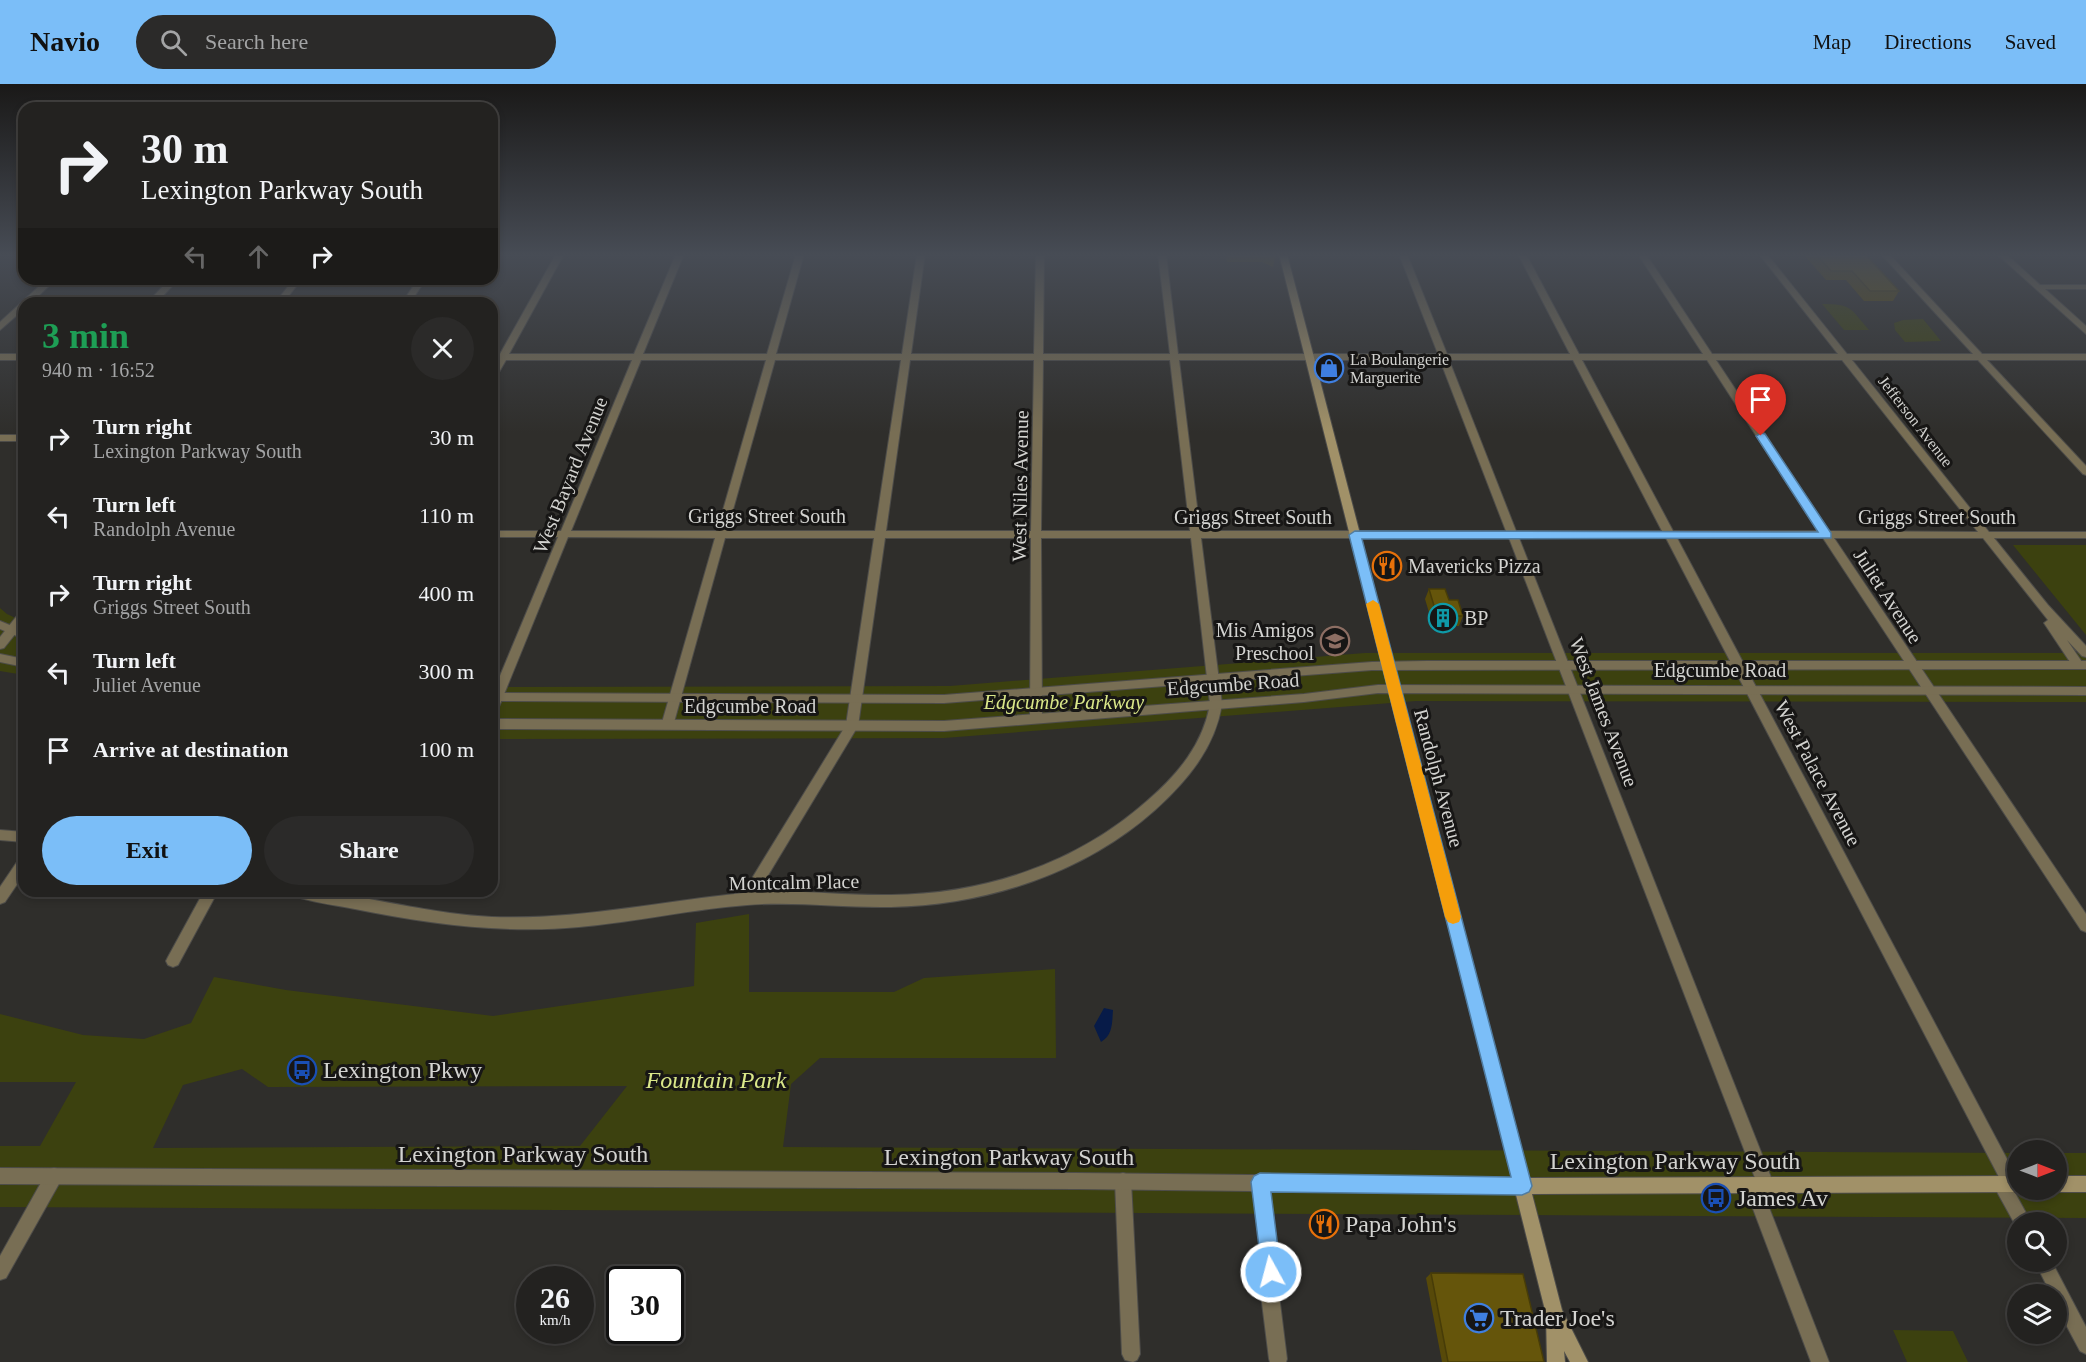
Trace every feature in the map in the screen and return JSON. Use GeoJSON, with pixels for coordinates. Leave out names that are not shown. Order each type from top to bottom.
{"type":"FeatureCollection","features":[{"type":"Feature","properties":{"kind":"main road","name":"Randolph Avenue"},"geometry":{"type":"LineString","coordinates":[[1298,314],[1554,1312],[1556,1362]]}},
{"type":"Feature","properties":{"kind":"main road","name":"Lexington Parkway South"},"geometry":{"type":"LineString","coordinates":[[1522,1186],[2007,1184]]}},
{"type":"Feature","properties":{"kind":"main road"},"geometry":{"type":"LineString","coordinates":[[2067,1184],[2086,1184]]}},
{"type":"Feature","properties":{"kind":"main road","name":"Randolph Avenue"},"geometry":{"type":"LineString","coordinates":[[1554,1312],[1579,1362]]}},
{"type":"Feature","properties":{"kind":"street"},"geometry":{"type":"LineString","coordinates":[[0,327],[15,314]]}},
{"type":"Feature","properties":{"kind":"street"},"geometry":{"type":"LineString","coordinates":[[498,366],[527,314]]}},
{"type":"Feature","properties":{"kind":"street","name":"West Bayard Avenue"},"geometry":{"type":"LineString","coordinates":[[498,692],[655,314]]}},
{"type":"Feature","properties":{"kind":"street"},"geometry":{"type":"LineString","coordinates":[[667,726],[783,314]]}},
{"type":"Feature","properties":{"kind":"street"},"geometry":{"type":"LineString","coordinates":[[747,898],[852,726],[912,314]]}},
{"type":"Feature","properties":{"kind":"street","name":"West Niles Avenue"},"geometry":{"type":"LineString","coordinates":[[1036,718],[1039,314]]}},
{"type":"Feature","properties":{"kind":"street"},"geometry":{"type":"LineString","coordinates":[[1168,314],[1216,704]]}},
{"type":"Feature","properties":{"kind":"street","name":"West James Avenue"},"geometry":{"type":"LineString","coordinates":[[1426,314],[1573,689],[1759,1185],[1820,1362]]}},
{"type":"Feature","properties":{"kind":"street","name":"West Palace Avenue"},"geometry":{"type":"LineString","coordinates":[[1553,314],[2007,1178]]}},
{"type":"Feature","properties":{"kind":"street","name":"Juliet Avenue"},"geometry":{"type":"LineString","coordinates":[[1681,314],[1911,665],[1975,757],[2086,926]]}},
{"type":"Feature","properties":{"kind":"street","name":"Jefferson Avenue"},"geometry":{"type":"LineString","coordinates":[[1810,314],[2043,608],[2086,653]]}},
{"type":"Feature","properties":{"kind":"street"},"geometry":{"type":"LineString","coordinates":[[1940,314],[2086,472]]}},
{"type":"Feature","properties":{"kind":"street"},"geometry":{"type":"LineString","coordinates":[[2067,314],[2086,331]]}},
{"type":"Feature","properties":{"kind":"street"},"geometry":{"type":"LineString","coordinates":[[0,357],[18,357]]}},
{"type":"Feature","properties":{"kind":"street"},"geometry":{"type":"LineString","coordinates":[[498,357],[2086,357]]}},
{"type":"Feature","properties":{"kind":"street"},"geometry":{"type":"LineString","coordinates":[[0,438],[18,438]]}},
{"type":"Feature","properties":{"kind":"street","name":"Griggs Street South"},"geometry":{"type":"LineString","coordinates":[[498,534],[2086,535]]}},
{"type":"Feature","properties":{"kind":"street","name":"Jefferson Avenue"},"geometry":{"type":"LineString","coordinates":[[2043,608],[2050,625],[2082,665]]}},
{"type":"Feature","properties":{"kind":"street"},"geometry":{"type":"LineString","coordinates":[[0,645],[5,628],[18,619]]}},
{"type":"Feature","properties":{"kind":"street"},"geometry":{"type":"LineString","coordinates":[[0,658],[18,662]]}},
{"type":"Feature","properties":{"kind":"street"},"geometry":{"type":"LineString","coordinates":[[2082,665],[2086,677]]}},
{"type":"Feature","properties":{"kind":"street","name":"Edgcumbe Road"},"geometry":{"type":"LineString","coordinates":[[498,701],[674,698],[944,699],[1388,666],[2082,665]]}},
{"type":"Feature","properties":{"kind":"street","name":"Edgcumbe Road"},"geometry":{"type":"LineString","coordinates":[[498,724],[944,726],[1394,689],[2086,691]]}},
{"type":"Feature","properties":{"kind":"street","name":"Montcalm Place"},"geometry":{"type":"LineString","coordinates":[[323,897],[404,914],[459,922],[504,924],[607,919],[747,898],[884,901],[928,899],[979,891],[1039,874],[1102,843],[1151,808],[1192,761],[1214,723],[1216,704]]}},
{"type":"Feature","properties":{"kind":"street"},"geometry":{"type":"LineString","coordinates":[[0,835],[18,836]]}},
{"type":"Feature","properties":{"kind":"street"},"geometry":{"type":"LineString","coordinates":[[0,898],[18,872]]}},
{"type":"Feature","properties":{"kind":"street"},"geometry":{"type":"LineString","coordinates":[[173,961],[208,897]]}},
{"type":"Feature","properties":{"kind":"street","name":"Lexington Parkway South"},"geometry":{"type":"LineString","coordinates":[[0,1176],[1124,1181],[1522,1186]]}},
{"type":"Feature","properties":{"kind":"street"},"geometry":{"type":"LineString","coordinates":[[0,1272],[54,1176]]}},
{"type":"Feature","properties":{"kind":"street"},"geometry":{"type":"LineString","coordinates":[[1124,1181],[1131,1354]]}},
{"type":"Feature","properties":{"kind":"street"},"geometry":{"type":"LineString","coordinates":[[1260,1182],[1271,1272],[1270,1294],[1278,1359]]}},
{"type":"Feature","properties":{"kind":"street"},"geometry":{"type":"LineString","coordinates":[[2048,1272],[2086,1346]]}},
{"type":"Feature","properties":{"kind":"green space"},"geometry":{"type":"Polygon","coordinates":[[[1830,314],[1855,314],[1869,330],[1844,330],[1830,314]]]}},
{"type":"Feature","properties":{"kind":"green space"},"geometry":{"type":"Polygon","coordinates":[[[1923,319],[1941,341],[1905,342],[1895,330],[1894,323],[1923,319]]]}},
{"type":"Feature","properties":{"kind":"green space"},"geometry":{"type":"Polygon","coordinates":[[[2013,545],[2086,545],[2086,635],[2013,545]]]}},
{"type":"Feature","properties":{"kind":"green space"},"geometry":{"type":"Polygon","coordinates":[[[0,608],[18,619],[18,674],[0,671],[0,608]]]}},
{"type":"Feature","properties":{"kind":"green space","name":"Edgcumbe Parkway"},"geometry":{"type":"Polygon","coordinates":[[[1365,653],[2086,653],[2086,702],[1416,701],[944,738],[498,739],[498,687],[950,686],[1365,653]]]}},
{"type":"Feature","properties":{"kind":"green space","name":"Fountain Park"},"geometry":{"type":"Polygon","coordinates":[[[749,914],[749,992],[894,992],[924,978],[1055,969],[1056,1058],[820,1058],[791,1084],[783,1147],[2007,1153],[2007,1200],[2067,1200],[2067,1153],[2086,1153],[2086,1218],[2067,1218],[2067,1212],[2007,1212],[2007,1218],[0,1207],[0,1146],[40,1146],[76,1082],[0,1082],[0,1014],[83,1035],[144,1039],[191,1023],[214,977],[286,990],[493,1016],[694,986],[696,923],[749,914]],[[242,1069],[183,1085],[153,1148],[580,1146],[627,1086],[268,1087],[242,1069]]]}},
{"type":"Feature","properties":{"kind":"green space"},"geometry":{"type":"Polygon","coordinates":[[[1893,1330],[1953,1331],[1968,1362],[1907,1362],[1893,1330]]]}},
{"type":"Feature","properties":{"kind":"water"},"geometry":{"type":"Polygon","coordinates":[[[1104,1008],[1113,1010],[1110,1032],[1101,1042],[1094,1026],[1104,1008]]]}},
{"type":"Feature","properties":{"kind":"building"},"geometry":{"type":"Polygon","coordinates":[[[1429,589],[1445,589],[1449,600],[1458,600],[1463,616],[1454,616],[1455,619],[1438,619],[1429,589]]]}},
{"type":"Feature","properties":{"kind":"building","name":"Trader Joe's"},"geometry":{"type":"Polygon","coordinates":[[[1431,1273],[1523,1274],[1544,1362],[1448,1362],[1431,1273]]]}},
{"type":"Feature","properties":{"kind":"slow traffic"},"geometry":{"type":"LineString","coordinates":[[1373,604],[1453,917]]}},
{"type":"Feature","properties":{"kind":"place","name":"La Boulangerie Marguerite"},"geometry":{"type":"Point","coordinates":[1329,368]}},
{"type":"Feature","properties":{"kind":"place","name":"Mavericks Pizza"},"geometry":{"type":"Point","coordinates":[1387,566]}},
{"type":"Feature","properties":{"kind":"place","name":"BP"},"geometry":{"type":"Point","coordinates":[1443,618]}},
{"type":"Feature","properties":{"kind":"place","name":"Mis Amigos Preschool"},"geometry":{"type":"Point","coordinates":[1335,641]}},
{"type":"Feature","properties":{"kind":"place","name":"Lexington Pkwy"},"geometry":{"type":"Point","coordinates":[302,1070]}},
{"type":"Feature","properties":{"kind":"place","name":"James Av"},"geometry":{"type":"Point","coordinates":[1716,1198]}},
{"type":"Feature","properties":{"kind":"place","name":"Papa John's"},"geometry":{"type":"Point","coordinates":[1324,1224]}},
{"type":"Feature","properties":{"kind":"place","name":"Trader Joe's"},"geometry":{"type":"Point","coordinates":[1479,1318]}},
{"type":"Feature","properties":{"kind":"route"},"geometry":{"type":"LineString","coordinates":[[1271,1272],[1260,1182],[1522,1186],[1355,535],[1827,536],[1761,436]]}}]}
